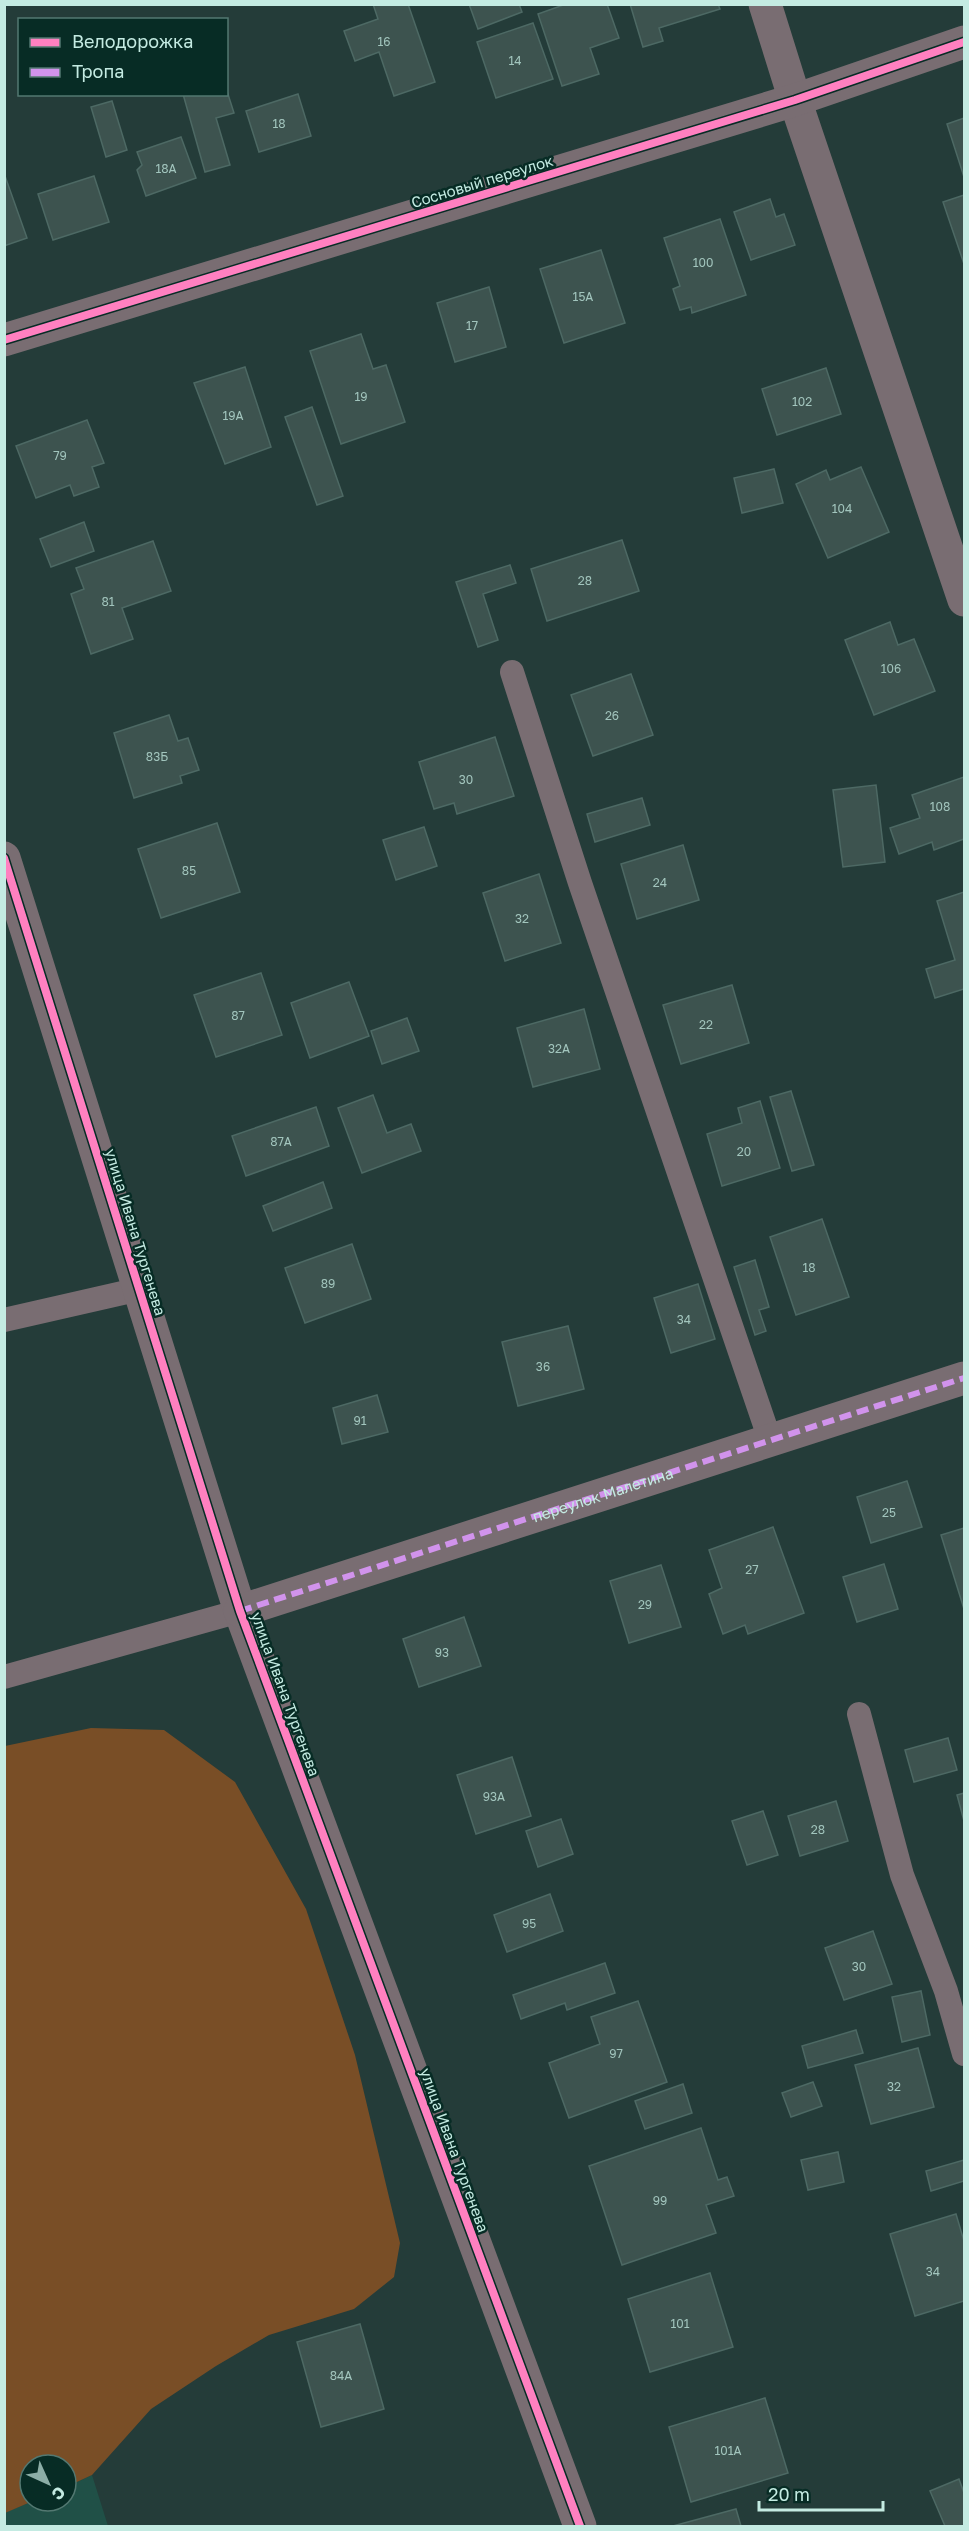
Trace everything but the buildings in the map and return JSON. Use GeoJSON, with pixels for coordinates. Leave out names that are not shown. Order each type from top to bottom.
{"type":"FeatureCollection","features":[{"type":"Feature","properties":{"kind":"street"},"geometry":{"type":"LineString","coordinates":[[765,4],[795,100],[964,600]]}},
{"type":"Feature","properties":{"kind":"street","name":"Сосновый переулок"},"geometry":{"type":"LineString","coordinates":[[4,340],[795,100],[964,42]]}},
{"type":"Feature","properties":{"kind":"street","name":"улица Ивана Тургенева"},"geometry":{"type":"LineString","coordinates":[[4,858],[240,1611],[580,2526]]}},
{"type":"Feature","properties":{"kind":"street","name":"переулок Малетина"},"geometry":{"type":"LineString","coordinates":[[240,1611],[964,1378]]}},
{"type":"Feature","properties":{"kind":"lane"},"geometry":{"type":"LineString","coordinates":[[512,672],[580,883],[770,1440]]}},
{"type":"Feature","properties":{"kind":"lane"},"geometry":{"type":"LineString","coordinates":[[4,1320],[140,1289]]}},
{"type":"Feature","properties":{"kind":"lane"},"geometry":{"type":"LineString","coordinates":[[4,1677],[240,1611]]}},
{"type":"Feature","properties":{"kind":"lane"},"geometry":{"type":"LineString","coordinates":[[859,1714],[902,1875],[946,1991],[964,2054]]}},
{"type":"Feature","properties":{"kind":"shaded area"},"geometry":{"type":"Polygon","coordinates":[[[91,1728],[164,1730],[235,1782],[306,1909],[355,2055],[400,2243],[394,2277],[354,2309],[269,2335],[216,2366],[151,2409],[92,2475],[78,2481],[78,2453],[18,2453],[18,2507],[5,2513],[5,1746],[91,1728]]]}},
{"type":"Feature","properties":{"kind":"shaded area"},"geometry":{"type":"Polygon","coordinates":[[[92,2475],[108,2526],[5,2526],[4,2513],[18,2507],[18,2513],[78,2513],[78,2481],[92,2475]]]}},
{"type":"Feature","properties":{"kind":"marked path"},"geometry":{"type":"LineString","coordinates":[[240,1611],[964,1378]]}},
{"type":"Feature","properties":{"kind":"cycle path"},"geometry":{"type":"LineString","coordinates":[[4,340],[795,100],[964,42]]}},
{"type":"Feature","properties":{"kind":"cycle path"},"geometry":{"type":"LineString","coordinates":[[4,858],[240,1611],[580,2526]]}}]}
